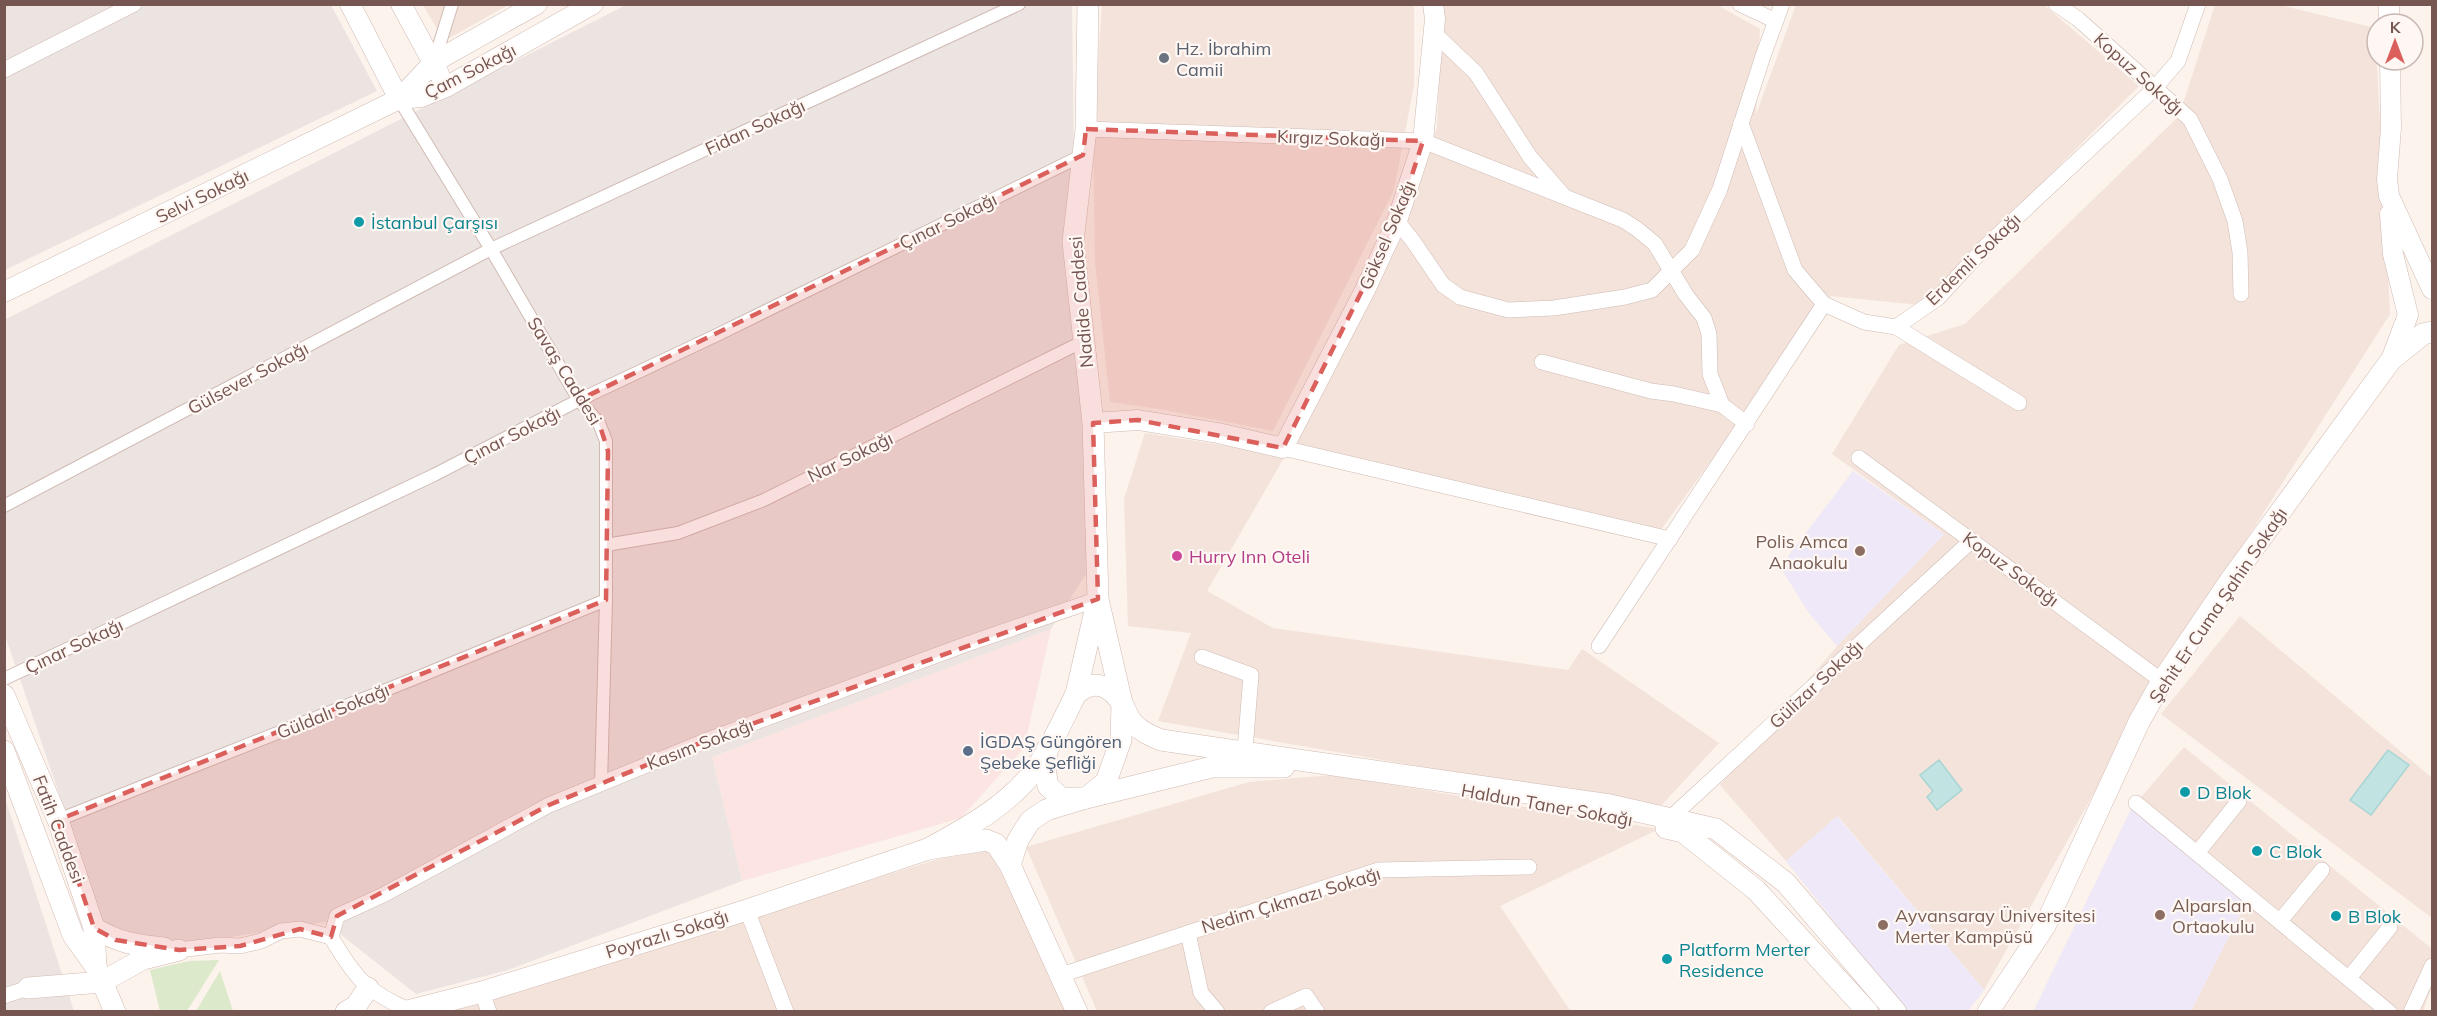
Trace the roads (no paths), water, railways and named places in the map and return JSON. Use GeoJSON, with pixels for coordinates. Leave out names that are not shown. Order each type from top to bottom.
{"type":"FeatureCollection","features":[{"type":"Feature","properties":{"kind":"main road","name":"Nadide Caddesi"},"geometry":{"type":"LineString","coordinates":[[1088,4],[1086,129],[1073,242],[1093,423],[1098,599]]}},
{"type":"Feature","properties":{"kind":"main road"},"geometry":{"type":"LineString","coordinates":[[2391,360],[2423,334],[2433,332]]}},
{"type":"Feature","properties":{"kind":"main road","name":"Şehit Er Cuma Şahin Sokağı"},"geometry":{"type":"LineString","coordinates":[[1988,1011],[2045,926],[2139,722],[2162,681],[2232,578],[2391,360]]}},
{"type":"Feature","properties":{"kind":"main road"},"geometry":{"type":"LineString","coordinates":[[928,849],[978,822],[1003,802],[1034,771],[1076,694],[1098,599]]}},
{"type":"Feature","properties":{"kind":"main road"},"geometry":{"type":"LineString","coordinates":[[1098,599],[1122,703],[1130,720],[1144,733],[1161,740],[1245,750],[1610,805],[1665,823],[1716,829],[1786,883],[1896,1011]]}},
{"type":"Feature","properties":{"kind":"main road"},"geometry":{"type":"LineString","coordinates":[[1047,747],[1045,769],[1048,786],[1061,798],[1086,798],[1106,782],[1121,740],[1122,703],[1110,690],[1096,684],[1085,686],[1076,694]]}},
{"type":"Feature","properties":{"kind":"main road","name":"Fatih Caddesi"},"geometry":{"type":"LineString","coordinates":[[4,694],[58,820],[94,928],[99,975]]}},
{"type":"Feature","properties":{"kind":"main road","name":"Fatih Caddesi"},"geometry":{"type":"LineString","coordinates":[[4,751],[11,785],[73,935],[99,975],[115,1011]]}},
{"type":"Feature","properties":{"kind":"main road","name":"Haldun Taner Sokağı"},"geometry":{"type":"LineString","coordinates":[[1010,865],[1018,840],[1030,821],[1046,810],[1212,767],[1297,767],[1607,812],[1665,823],[1683,832],[1756,890],[1868,1011]]}},
{"type":"Feature","properties":{"kind":"main road"},"geometry":{"type":"LineString","coordinates":[[928,849],[986,840],[996,844],[1010,865],[1077,1011]]}},
{"type":"Feature","properties":{"kind":"main road","name":"Poyrazlı Sokağı"},"geometry":{"type":"LineString","coordinates":[[406,1011],[485,1002],[928,849]]}},
{"type":"Feature","properties":{"kind":"main road"},"geometry":{"type":"LineString","coordinates":[[94,928],[133,946],[179,950]]}},
{"type":"Feature","properties":{"kind":"main road"},"geometry":{"type":"LineString","coordinates":[[28,988],[99,975],[143,959],[179,950]]}},
{"type":"Feature","properties":{"kind":"main road"},"geometry":{"type":"LineString","coordinates":[[346,1011],[356,1006],[368,988]]}},
{"type":"Feature","properties":{"kind":"street"},"geometry":{"type":"LineString","coordinates":[[4,70],[134,4]]}},
{"type":"Feature","properties":{"kind":"street","name":"Savaş Caddesi"},"geometry":{"type":"LineString","coordinates":[[350,4],[399,99],[491,249],[579,400],[599,423],[606,441],[606,600],[601,784]]}},
{"type":"Feature","properties":{"kind":"street"},"geometry":{"type":"LineString","coordinates":[[401,4],[446,87]]}},
{"type":"Feature","properties":{"kind":"street"},"geometry":{"type":"LineString","coordinates":[[434,62],[452,4]]}},
{"type":"Feature","properties":{"kind":"street","name":"Çam Sokağı"},"geometry":{"type":"LineString","coordinates":[[399,99],[434,62],[537,4]]}},
{"type":"Feature","properties":{"kind":"street","name":"Çam Sokağı"},"geometry":{"type":"LineString","coordinates":[[399,99],[421,97],[446,87],[592,4]]}},
{"type":"Feature","properties":{"kind":"street","name":"Fidan Sokağı"},"geometry":{"type":"LineString","coordinates":[[491,249],[1019,4]]}},
{"type":"Feature","properties":{"kind":"street","name":"Göksel Sokağı"},"geometry":{"type":"LineString","coordinates":[[1283,448],[1365,290],[1396,221],[1423,141],[1434,33],[1433,4]]}},
{"type":"Feature","properties":{"kind":"street"},"geometry":{"type":"LineString","coordinates":[[1740,4],[1776,21]]}},
{"type":"Feature","properties":{"kind":"street"},"geometry":{"type":"LineString","coordinates":[[1396,221],[1413,241],[1443,285],[1460,297],[1508,310],[1554,308],[1625,297],[1652,290],[1692,249],[1720,189],[1782,4]]}},
{"type":"Feature","properties":{"kind":"street","name":"Kopuz Sokağı"},"geometry":{"type":"LineString","coordinates":[[2056,4],[2078,19],[2190,119],[2220,178],[2235,221],[2240,252],[2241,294]]}},
{"type":"Feature","properties":{"kind":"street","name":"Erdemli Sokağı"},"geometry":{"type":"LineString","coordinates":[[1896,327],[1938,298],[1985,247],[2154,89],[2178,61],[2198,4]]}},
{"type":"Feature","properties":{"kind":"street","name":"Kırgız Sokağı"},"geometry":{"type":"LineString","coordinates":[[1434,33],[1476,73],[1530,157],[1565,197]]}},
{"type":"Feature","properties":{"kind":"street","name":"Şehit Er Cuma Şahin Sokağı"},"geometry":{"type":"LineString","coordinates":[[2390,72],[2391,128],[2387,179],[2393,254],[2408,315],[2391,360]]}},
{"type":"Feature","properties":{"kind":"street","name":"Selvi Sokağı"},"geometry":{"type":"LineString","coordinates":[[4,292],[399,99]]}},
{"type":"Feature","properties":{"kind":"street"},"geometry":{"type":"LineString","coordinates":[[1741,123],[1795,270],[1824,304],[1864,322],[1896,327],[2019,403]]}},
{"type":"Feature","properties":{"kind":"street","name":"Kırgız Sokağı"},"geometry":{"type":"LineString","coordinates":[[1086,129],[1423,141],[1623,220],[1654,244],[1686,295],[1704,318],[1709,334],[1710,374],[1722,405]]}},
{"type":"Feature","properties":{"kind":"street","name":"Çınar Sokağı"},"geometry":{"type":"LineString","coordinates":[[4,679],[434,475],[579,400],[719,334],[1083,155]]}},
{"type":"Feature","properties":{"kind":"street"},"geometry":{"type":"LineString","coordinates":[[2389,196],[2433,289]]}},
{"type":"Feature","properties":{"kind":"street","name":"Gülsever Sokağı"},"geometry":{"type":"LineString","coordinates":[[4,506],[491,249]]}},
{"type":"Feature","properties":{"kind":"street"},"geometry":{"type":"LineString","coordinates":[[1599,646],[1824,304]]}},
{"type":"Feature","properties":{"kind":"street","name":"Nar Sokağı"},"geometry":{"type":"LineString","coordinates":[[606,545],[678,532],[764,500],[1084,341]]}},
{"type":"Feature","properties":{"kind":"street"},"geometry":{"type":"LineString","coordinates":[[1542,362],[1651,392],[1674,394],[1722,405],[1747,424]]}},
{"type":"Feature","properties":{"kind":"street"},"geometry":{"type":"LineString","coordinates":[[1093,423],[1138,420],[1218,433],[1670,539]]}},
{"type":"Feature","properties":{"kind":"street","name":"Kopuz Sokağı"},"geometry":{"type":"LineString","coordinates":[[1859,458],[2162,681]]}},
{"type":"Feature","properties":{"kind":"street","name":"Gülizar Sokağı"},"geometry":{"type":"LineString","coordinates":[[1665,823],[1971,541]]}},
{"type":"Feature","properties":{"kind":"street","name":"Kasım Sokağı"},"geometry":{"type":"LineString","coordinates":[[331,937],[337,916],[383,895],[549,805],[710,739],[967,644],[1098,599]]}},
{"type":"Feature","properties":{"kind":"street","name":"Güldalı Sokağı"},"geometry":{"type":"LineString","coordinates":[[58,820],[606,600]]}},
{"type":"Feature","properties":{"kind":"street"},"geometry":{"type":"LineString","coordinates":[[1202,657],[1251,675],[1245,750]]}},
{"type":"Feature","properties":{"kind":"street"},"geometry":{"type":"LineString","coordinates":[[2197,853],[2239,801]]}},
{"type":"Feature","properties":{"kind":"street"},"geometry":{"type":"LineString","coordinates":[[2136,803],[2390,1011]]}},
{"type":"Feature","properties":{"kind":"street","name":"Nedim Çıkmazı Sokağı"},"geometry":{"type":"LineString","coordinates":[[1061,975],[1378,870],[1529,867]]}},
{"type":"Feature","properties":{"kind":"street"},"geometry":{"type":"LineString","coordinates":[[2280,921],[2322,870]]}},
{"type":"Feature","properties":{"kind":"street"},"geometry":{"type":"LineString","coordinates":[[747,910],[786,1011]]}},
{"type":"Feature","properties":{"kind":"street"},"geometry":{"type":"LineString","coordinates":[[2349,978],[2390,927]]}},
{"type":"Feature","properties":{"kind":"street"},"geometry":{"type":"LineString","coordinates":[[179,950],[220,945],[240,946],[261,941],[281,931],[300,929],[331,937],[346,963],[368,988],[406,1011]]}},
{"type":"Feature","properties":{"kind":"street"},"geometry":{"type":"LineString","coordinates":[[1188,933],[1201,993],[1217,1011]]}},
{"type":"Feature","properties":{"kind":"street"},"geometry":{"type":"LineString","coordinates":[[2410,1011],[2433,966]]}},
{"type":"Feature","properties":{"kind":"street"},"geometry":{"type":"LineString","coordinates":[[4,996],[28,988]]}},
{"type":"Feature","properties":{"kind":"street"},"geometry":{"type":"LineString","coordinates":[[1271,1011],[1306,996],[1317,1011]]}},
{"type":"Feature","properties":{"kind":"water"},"geometry":{"type":"Polygon","coordinates":[[[2388,750],[2409,765],[2371,815],[2350,800],[2388,750]]]}},
{"type":"Feature","properties":{"kind":"water"},"geometry":{"type":"Polygon","coordinates":[[[1939,760],[1962,790],[1937,810],[1927,797],[1933,791],[1920,775],[1939,760]]]}},
{"type":"Feature","properties":{"kind":"place","name":"Hz. İbrahim Camii"},"geometry":{"type":"Point","coordinates":[1164,58]}},
{"type":"Feature","properties":{"kind":"place","name":"İstanbul Çarşısı"},"geometry":{"type":"Point","coordinates":[359,222]}},
{"type":"Feature","properties":{"kind":"place","name":"Polis Amca Anaokulu"},"geometry":{"type":"Point","coordinates":[1860,551]}},
{"type":"Feature","properties":{"kind":"place","name":"Hurry Inn Oteli"},"geometry":{"type":"Point","coordinates":[1177,556]}},
{"type":"Feature","properties":{"kind":"place","name":"İGDAŞ Güngören Şebeke Şefliği"},"geometry":{"type":"Point","coordinates":[968,751]}},
{"type":"Feature","properties":{"kind":"place","name":"D Blok"},"geometry":{"type":"Point","coordinates":[2185,792]}},
{"type":"Feature","properties":{"kind":"place","name":"C Blok"},"geometry":{"type":"Point","coordinates":[2257,851]}},
{"type":"Feature","properties":{"kind":"place","name":"Alparslan Ortaokulu"},"geometry":{"type":"Point","coordinates":[2160,915]}},
{"type":"Feature","properties":{"kind":"place","name":"B Blok"},"geometry":{"type":"Point","coordinates":[2336,916]}},
{"type":"Feature","properties":{"kind":"place","name":"Ayvansaray Üniversitesi Merter Kampüsü"},"geometry":{"type":"Point","coordinates":[1883,925]}},
{"type":"Feature","properties":{"kind":"place","name":"Platform Merter Residence"},"geometry":{"type":"Point","coordinates":[1667,959]}}]}
